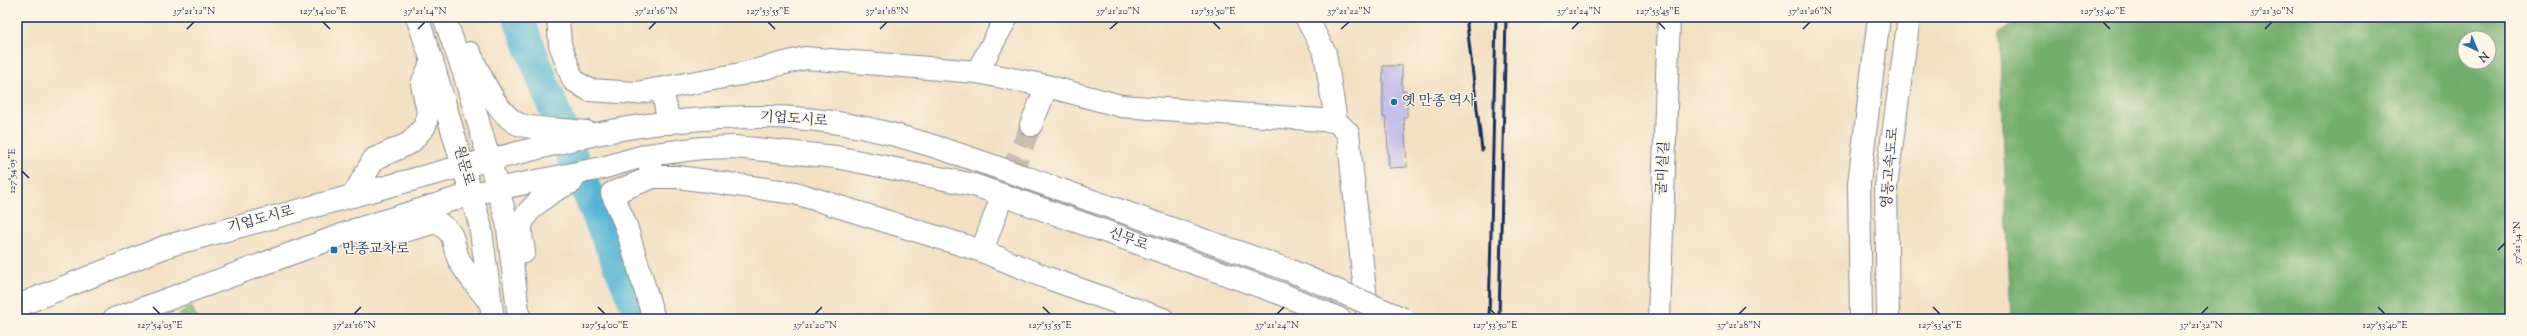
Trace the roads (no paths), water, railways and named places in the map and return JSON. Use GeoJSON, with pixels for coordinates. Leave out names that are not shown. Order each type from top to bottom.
{"type":"FeatureCollection","features":[{"type":"Feature","properties":{"kind":"main road","name":"원문로"},"geometry":{"type":"LineString","coordinates":[[417,17],[432,61],[480,224],[491,311]]}},
{"type":"Feature","properties":{"kind":"main road","name":"원문로"},"geometry":{"type":"LineString","coordinates":[[444,17],[464,73],[507,221],[520,319]]}},
{"type":"Feature","properties":{"kind":"main road"},"geometry":{"type":"LineString","coordinates":[[454,17],[481,77],[506,116],[520,124],[601,133]]}},
{"type":"Feature","properties":{"kind":"main road"},"geometry":{"type":"LineString","coordinates":[[558,17],[560,44],[573,80],[589,90],[636,93],[742,74],[805,58],[977,72],[1048,86],[1121,106],[1336,120]]}},
{"type":"Feature","properties":{"kind":"main road"},"geometry":{"type":"LineString","coordinates":[[977,72],[1007,17]]}},
{"type":"Feature","properties":{"kind":"main road"},"geometry":{"type":"LineString","coordinates":[[1306,17],[1325,53],[1336,120],[1348,133],[1364,318]]}},
{"type":"Feature","properties":{"kind":"main road","name":"굴미실길"},"geometry":{"type":"LineString","coordinates":[[1659,319],[1669,17]]}},
{"type":"Feature","properties":{"kind":"main road","name":"영동고속도로"},"geometry":{"type":"LineString","coordinates":[[1862,319],[1859,183],[1879,17]]}},
{"type":"Feature","properties":{"kind":"main road","name":"영동고속도로"},"geometry":{"type":"LineString","coordinates":[[1888,319],[1886,186],[1909,17]]}},
{"type":"Feature","properties":{"kind":"main road"},"geometry":{"type":"LineString","coordinates":[[353,196],[374,159],[410,143],[425,126],[428,112],[422,84],[432,61]]}},
{"type":"Feature","properties":{"kind":"main road"},"geometry":{"type":"LineString","coordinates":[[1031,125],[1048,86]]}},
{"type":"Feature","properties":{"kind":"main road"},"geometry":{"type":"LineString","coordinates":[[662,89],[668,123]]}},
{"type":"Feature","properties":{"kind":"main road","name":"기업도시로"},"geometry":{"type":"LineString","coordinates":[[17,306],[167,246],[463,166],[601,133],[668,123],[712,118],[765,117],[807,119],[893,134],[984,162]]}},
{"type":"Feature","properties":{"kind":"main road","name":"신무로"},"geometry":{"type":"LineString","coordinates":[[647,155],[702,148],[735,147],[769,149],[836,157],[974,185],[1282,294],[1340,319]]}},
{"type":"Feature","properties":{"kind":"main road"},"geometry":{"type":"LineString","coordinates":[[114,319],[355,230],[471,194],[498,187],[524,184],[602,168],[647,155],[654,177]]}},
{"type":"Feature","properties":{"kind":"main road","name":"신무로"},"geometry":{"type":"LineString","coordinates":[[984,162],[1289,270],[1404,319]]}},
{"type":"Feature","properties":{"kind":"main road"},"geometry":{"type":"LineString","coordinates":[[532,319],[521,227],[525,216],[551,191],[602,168]]}},
{"type":"Feature","properties":{"kind":"main road"},"geometry":{"type":"LineString","coordinates":[[654,319],[626,226],[612,193],[654,177],[678,177],[795,193],[982,251],[1045,277],[1163,319]]}},
{"type":"Feature","properties":{"kind":"main road"},"geometry":{"type":"LineString","coordinates":[[982,251],[998,207]]}},
{"type":"Feature","properties":{"kind":"main road"},"geometry":{"type":"LineString","coordinates":[[355,230],[376,239],[436,222],[447,228],[454,238],[459,261],[491,311]]}},
{"type":"Feature","properties":{"kind":"waterway"},"geometry":{"type":"LineString","coordinates":[[518,17],[579,173],[641,319]]}},
{"type":"Feature","properties":{"kind":"tunnel"},"geometry":{"type":"LineString","coordinates":[[998,207],[1031,125]]}},
{"type":"Feature","properties":{"kind":"railway"},"geometry":{"type":"LineString","coordinates":[[1466,17],[1482,150]]}},
{"type":"Feature","properties":{"kind":"railway"},"geometry":{"type":"LineString","coordinates":[[1489,319],[1496,17]]}},
{"type":"Feature","properties":{"kind":"railway"},"geometry":{"type":"LineString","coordinates":[[1499,319],[1506,17]]}},
{"type":"Feature","properties":{"kind":"place","name":"옛 만종 역사"},"geometry":{"type":"Point","coordinates":[1394,102]}},
{"type":"Feature","properties":{"kind":"place","name":"만종교차로"},"geometry":{"type":"Point","coordinates":[334,250]}}]}
